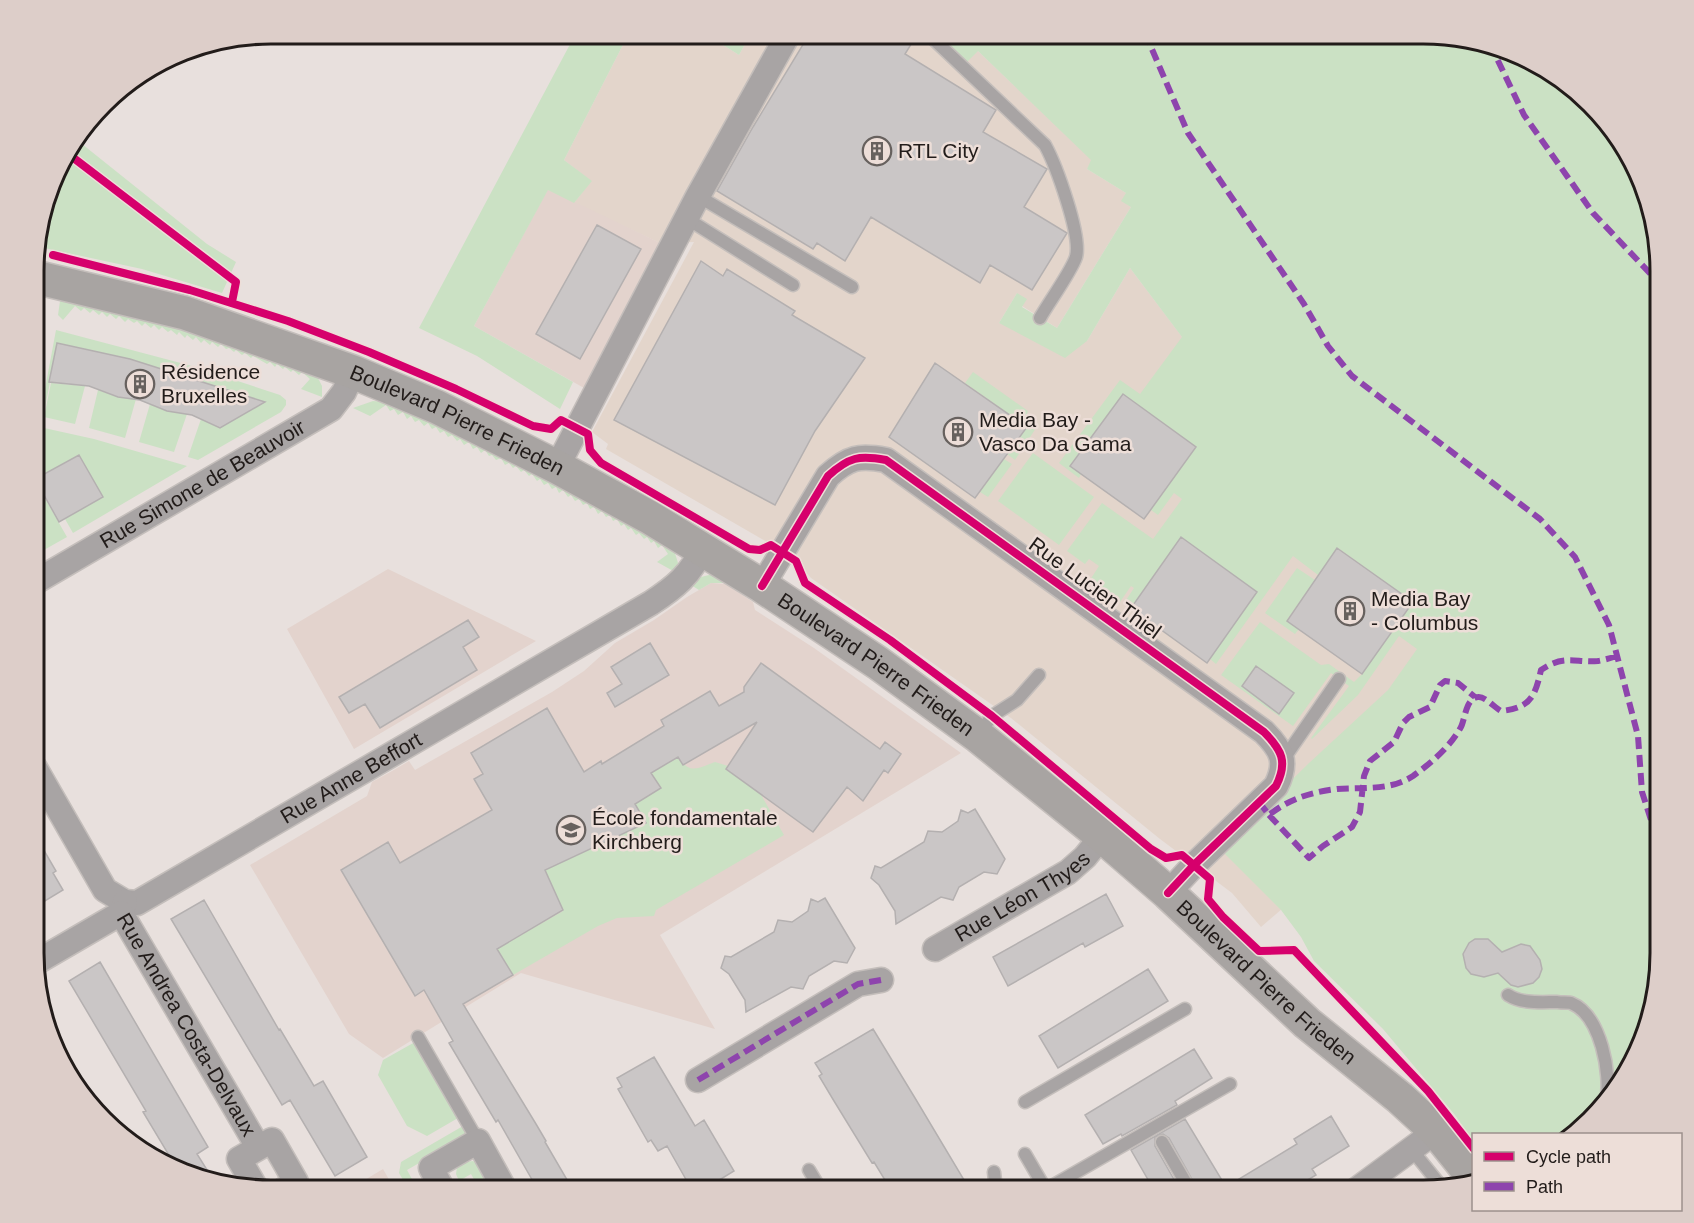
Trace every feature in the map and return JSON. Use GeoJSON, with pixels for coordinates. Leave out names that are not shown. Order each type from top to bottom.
{"type":"FeatureCollection","features":[{"type":"Feature","properties":{"kind":"main road","name":"Boulevard Pierre Frieden"},"geometry":{"type":"LineString","coordinates":[[44,279],[184,313],[353,372],[437,407],[557,467],[702,548],[878,663],[978,736],[1102,836],[1168,893],[1307,1023],[1400,1098],[1424,1141],[1469,1175]]}},
{"type":"Feature","properties":{"kind":"street"},"geometry":{"type":"LineString","coordinates":[[557,467],[686,218],[783,44]]}},
{"type":"Feature","properties":{"kind":"street","name":"Rue Simone de Beauvoir"},"geometry":{"type":"LineString","coordinates":[[44,577],[331,409],[344,392],[353,372]]}},
{"type":"Feature","properties":{"kind":"street","name":"Rue Lucien Thiel"},"geometry":{"type":"LineString","coordinates":[[762,586],[828,476],[840,464],[851,459],[866,456],[886,460],[1264,732],[1277,746],[1283,760]]}},
{"type":"Feature","properties":{"kind":"street","name":"Rue Anne Beffort"},"geometry":{"type":"LineString","coordinates":[[44,957],[123,908],[137,903],[651,603],[675,588],[697,561],[702,548]]}},
{"type":"Feature","properties":{"kind":"street"},"geometry":{"type":"LineString","coordinates":[[1168,893],[1276,786],[1282,774],[1283,760]]}},
{"type":"Feature","properties":{"kind":"street"},"geometry":{"type":"LineString","coordinates":[[44,784],[105,890],[123,908]]}},
{"type":"Feature","properties":{"kind":"street","name":"Rue Léon Thyes"},"geometry":{"type":"LineString","coordinates":[[935,949],[1068,872],[1085,857],[1102,836]]}},
{"type":"Feature","properties":{"kind":"street","name":"Rue Andrea Costa-Delvaux"},"geometry":{"type":"LineString","coordinates":[[123,908],[258,1148]]}},
{"type":"Feature","properties":{"kind":"street"},"geometry":{"type":"LineString","coordinates":[[698,1080],[858,984],[881,980]]}},
{"type":"Feature","properties":{"kind":"street","name":"Rue Andrea Costa-Delvaux"},"geometry":{"type":"LineString","coordinates":[[250,1179],[239,1159],[272,1140],[295,1180]]}},
{"type":"Feature","properties":{"kind":"street"},"geometry":{"type":"LineString","coordinates":[[1375,1180],[1424,1141]]}},
{"type":"Feature","properties":{"kind":"street"},"geometry":{"type":"LineString","coordinates":[[438,1180],[431,1168],[477,1142],[499,1180]]}},
{"type":"Feature","properties":{"kind":"lane"},"geometry":{"type":"LineString","coordinates":[[939,44],[1045,145],[1054,162],[1078,241],[1076,257],[1040,318]]}},
{"type":"Feature","properties":{"kind":"lane"},"geometry":{"type":"LineString","coordinates":[[698,196],[852,287]]}},
{"type":"Feature","properties":{"kind":"lane"},"geometry":{"type":"LineString","coordinates":[[686,218],[793,285]]}},
{"type":"Feature","properties":{"kind":"lane"},"geometry":{"type":"LineString","coordinates":[[978,736],[992,716],[1017,700],[1039,675]]}},
{"type":"Feature","properties":{"kind":"lane"},"geometry":{"type":"LineString","coordinates":[[1283,760],[1339,679]]}},
{"type":"Feature","properties":{"kind":"lane"},"geometry":{"type":"LineString","coordinates":[[1508,995],[1516,1000],[1571,1003],[1594,1023],[1606,1070],[1607,1086]]}},
{"type":"Feature","properties":{"kind":"lane"},"geometry":{"type":"LineString","coordinates":[[1025,1102],[1185,1009]]}},
{"type":"Feature","properties":{"kind":"lane"},"geometry":{"type":"LineString","coordinates":[[418,1037],[477,1142]]}},
{"type":"Feature","properties":{"kind":"lane"},"geometry":{"type":"LineString","coordinates":[[1063,1180],[1230,1084]]}},
{"type":"Feature","properties":{"kind":"lane"},"geometry":{"type":"LineString","coordinates":[[1424,1141],[1438,1179]]}},
{"type":"Feature","properties":{"kind":"lane"},"geometry":{"type":"LineString","coordinates":[[1162,1142],[1184,1180]]}},
{"type":"Feature","properties":{"kind":"lane"},"geometry":{"type":"LineString","coordinates":[[1025,1154],[1040,1180]]}},
{"type":"Feature","properties":{"kind":"lane"},"geometry":{"type":"LineString","coordinates":[[809,1170],[815,1180]]}},
{"type":"Feature","properties":{"kind":"lane"},"geometry":{"type":"LineString","coordinates":[[994,1172],[995,1180]]}},
{"type":"Feature","properties":{"kind":"shaded area"},"geometry":{"type":"Polygon","coordinates":[[[623,44],[722,44],[739,55],[745,44],[961,44],[978,51],[1092,160],[1087,169],[1126,193],[1131,207],[1057,328],[1022,306],[1017,293],[999,323],[1087,341],[1130,268],[1226,395],[1558,625],[1410,799],[1261,927],[1232,893],[1160,839],[1011,718],[811,578],[793,557],[606,449],[608,444],[592,432],[694,242],[660,243],[574,203],[591,181],[564,160],[623,44]]]}},
{"type":"Feature","properties":{"kind":"shaded area"},"geometry":{"type":"Polygon","coordinates":[[[548,189],[660,243],[584,388],[474,326],[548,189]]]}},
{"type":"Feature","properties":{"kind":"shaded area"},"geometry":{"type":"Polygon","coordinates":[[[388,569],[536,641],[354,749],[287,629],[388,569]]]}},
{"type":"Feature","properties":{"kind":"shaded area","name":"École fondamentale Kirchberg"},"geometry":{"type":"Polygon","coordinates":[[[711,583],[726,584],[753,602],[755,610],[814,648],[961,753],[660,935],[715,1029],[521,973],[383,1058],[349,1034],[250,865],[367,796],[372,782],[409,761],[415,770],[552,692],[584,671],[615,643],[711,583]]]}},
{"type":"Feature","properties":{"kind":"shaded area"},"geometry":{"type":"Polygon","coordinates":[[[383,1169],[389,1180],[365,1180],[383,1169]]]}},
{"type":"Feature","properties":{"kind":"green space"},"geometry":{"type":"Polygon","coordinates":[[[570,44],[623,44],[564,160],[592,181],[574,203],[548,190],[474,326],[573,382],[560,409],[477,356],[419,328],[570,44]]]}},
{"type":"Feature","properties":{"kind":"green space"},"geometry":{"type":"Polygon","coordinates":[[[722,44],[745,44],[739,55],[722,44]]]}},
{"type":"Feature","properties":{"kind":"green space"},"geometry":{"type":"Polygon","coordinates":[[[947,44],[1453,45],[1482,51],[1510,61],[1562,90],[1604,132],[1620,157],[1643,212],[1650,256],[1650,967],[1643,1011],[1627,1053],[1604,1091],[1562,1133],[1472,1133],[1472,1140],[1455,1115],[1383,1029],[1314,961],[1301,937],[1281,910],[1221,850],[1308,764],[1388,690],[1417,649],[1399,636],[1358,695],[1312,739],[1349,686],[1331,673],[1293,726],[1221,675],[1260,622],[1321,665],[1329,664],[1354,682],[1413,602],[1338,548],[1318,575],[1293,556],[1216,664],[1210,659],[1256,592],[1131,608],[1124,603],[1134,588],[1131,586],[1120,602],[1090,580],[1099,566],[1089,559],[1085,564],[1067,551],[1102,503],[1153,539],[1182,499],[1174,493],[1158,515],[1151,510],[1196,447],[1123,394],[1070,465],[1081,474],[1079,478],[1059,463],[1120,380],[1140,394],[1182,337],[1130,268],[1087,341],[1065,358],[999,323],[1017,293],[1027,299],[1022,307],[1057,328],[1131,207],[1121,201],[1126,193],[1087,169],[1091,160],[978,51],[966,63],[947,44]]]}},
{"type":"Feature","properties":{"kind":"green space"},"geometry":{"type":"Polygon","coordinates":[[[82,144],[207,244],[236,262],[222,293],[142,269],[45,248],[51,212],[61,184],[82,144]]]}},
{"type":"Feature","properties":{"kind":"green space"},"geometry":{"type":"Polygon","coordinates":[[[67,297],[179,325],[317,376],[322,386],[322,397],[301,389],[310,379],[302,372],[299,375],[277,364],[275,367],[270,362],[267,364],[245,353],[242,355],[236,350],[234,352],[229,348],[226,349],[221,344],[218,347],[204,340],[201,343],[196,337],[193,340],[187,335],[185,338],[179,332],[177,335],[162,327],[159,330],[154,325],[151,328],[145,323],[142,326],[137,321],[134,323],[128,319],[125,322],[119,316],[116,319],[110,314],[107,317],[102,312],[99,315],[93,310],[90,313],[84,308],[81,311],[75,306],[63,320],[58,315],[60,301],[67,297]]]}},
{"type":"Feature","properties":{"kind":"green space"},"geometry":{"type":"Polygon","coordinates":[[[56,330],[192,366],[280,395],[286,400],[286,405],[281,412],[198,460],[188,457],[201,419],[220,428],[264,402],[130,359],[58,343],[44,412],[45,389],[56,330]]]}},
{"type":"Feature","properties":{"kind":"green space"},"geometry":{"type":"Polygon","coordinates":[[[973,372],[1028,411],[1026,416],[1038,425],[1015,460],[1007,454],[1027,427],[965,383],[973,372]]]}},
{"type":"Feature","properties":{"kind":"green space"},"geometry":{"type":"Polygon","coordinates":[[[51,383],[85,386],[75,424],[44,417],[51,383]]]}},
{"type":"Feature","properties":{"kind":"green space"},"geometry":{"type":"Polygon","coordinates":[[[98,390],[118,397],[136,399],[125,438],[89,428],[98,390]]]}},
{"type":"Feature","properties":{"kind":"green space"},"geometry":{"type":"Polygon","coordinates":[[[373,401],[386,402],[536,470],[674,550],[678,563],[675,572],[657,562],[668,554],[662,545],[658,548],[654,541],[651,543],[647,537],[644,539],[639,533],[636,535],[624,524],[621,526],[617,519],[613,521],[610,515],[606,517],[602,511],[598,514],[594,507],[590,509],[587,503],[583,505],[579,499],[575,501],[563,490],[559,493],[556,487],[552,489],[548,483],[544,485],[532,474],[529,476],[524,470],[521,472],[509,463],[505,465],[501,458],[496,460],[485,450],[481,453],[477,447],[473,449],[469,442],[464,445],[460,439],[457,441],[452,435],[448,437],[444,431],[440,433],[436,427],[432,429],[428,423],[424,426],[419,420],[415,422],[411,416],[407,419],[403,412],[398,415],[394,409],[390,411],[386,405],[370,416],[353,408],[373,401]]]}},
{"type":"Feature","properties":{"kind":"green space"},"geometry":{"type":"Polygon","coordinates":[[[150,404],[167,411],[187,414],[174,452],[139,442],[150,404]]]}},
{"type":"Feature","properties":{"kind":"green space"},"geometry":{"type":"Polygon","coordinates":[[[44,428],[94,439],[187,466],[73,533],[65,519],[102,497],[79,455],[44,474],[44,428]]]}},
{"type":"Feature","properties":{"kind":"green space"},"geometry":{"type":"Polygon","coordinates":[[[1033,453],[1094,497],[1059,545],[998,501],[1033,453]]]}},
{"type":"Feature","properties":{"kind":"green space"},"geometry":{"type":"Polygon","coordinates":[[[1004,459],[1012,464],[988,497],[980,492],[1004,459]]]}},
{"type":"Feature","properties":{"kind":"green space"},"geometry":{"type":"Polygon","coordinates":[[[44,497],[67,537],[44,550],[44,497]]]}},
{"type":"Feature","properties":{"kind":"green space"},"geometry":{"type":"Polygon","coordinates":[[[1297,568],[1315,580],[1287,620],[1299,629],[1295,634],[1265,613],[1297,568]]]}},
{"type":"Feature","properties":{"kind":"green space"},"geometry":{"type":"Polygon","coordinates":[[[713,574],[733,583],[711,583],[699,590],[691,585],[701,577],[713,574]]]}},
{"type":"Feature","properties":{"kind":"green space"},"geometry":{"type":"Polygon","coordinates":[[[678,757],[690,768],[699,768],[715,762],[728,766],[726,769],[760,793],[784,835],[656,910],[654,916],[617,918],[598,926],[513,975],[497,949],[563,911],[545,870],[660,788],[651,773],[678,757]]]}},
{"type":"Feature","properties":{"kind":"green space"},"geometry":{"type":"Polygon","coordinates":[[[415,1042],[458,1118],[427,1136],[407,1126],[378,1075],[383,1060],[415,1042]]]}},
{"type":"Feature","properties":{"kind":"green space"},"geometry":{"type":"Polygon","coordinates":[[[463,1126],[468,1135],[407,1170],[412,1180],[403,1180],[399,1173],[401,1162],[463,1126]]]}},
{"type":"Feature","properties":{"kind":"green space"},"geometry":{"type":"Polygon","coordinates":[[[473,1161],[480,1166],[488,1180],[474,1180],[471,1174],[459,1180],[456,1174],[457,1167],[473,1161]]]}},
{"type":"Feature","properties":{"kind":"building","name":"RTL City"},"geometry":{"type":"Polygon","coordinates":[[[803,44],[911,44],[905,54],[996,110],[983,132],[1047,169],[1024,207],[1067,233],[1032,290],[990,265],[980,283],[871,217],[845,261],[817,243],[813,249],[717,191],[803,44]]]}},
{"type":"Feature","properties":{"kind":"building"},"geometry":{"type":"Polygon","coordinates":[[[597,225],[641,249],[580,359],[536,334],[597,225]]]}},
{"type":"Feature","properties":{"kind":"building"},"geometry":{"type":"Polygon","coordinates":[[[701,261],[723,276],[727,269],[795,311],[792,315],[865,358],[815,431],[775,505],[614,420],[701,261]]]}},
{"type":"Feature","properties":{"kind":"building","name":"Résidence Bruxelles"},"geometry":{"type":"Polygon","coordinates":[[[57,343],[130,359],[265,402],[220,428],[192,415],[167,411],[140,400],[118,397],[89,386],[49,382],[57,343]]]}},
{"type":"Feature","properties":{"kind":"building","name":"Media Bay - Vasco Da Gama"},"geometry":{"type":"Polygon","coordinates":[[[935,363],[1027,427],[975,498],[889,437],[935,363]]]}},
{"type":"Feature","properties":{"kind":"building"},"geometry":{"type":"Polygon","coordinates":[[[1123,394],[1196,447],[1144,519],[1070,466],[1123,394]]]}},
{"type":"Feature","properties":{"kind":"building"},"geometry":{"type":"Polygon","coordinates":[[[79,455],[103,497],[59,522],[44,495],[44,474],[79,455]]]}},
{"type":"Feature","properties":{"kind":"building"},"geometry":{"type":"Polygon","coordinates":[[[1181,537],[1257,592],[1207,663],[1131,608],[1181,537]]]}},
{"type":"Feature","properties":{"kind":"building","name":"Media Bay - Columbus"},"geometry":{"type":"Polygon","coordinates":[[[1337,548],[1413,602],[1362,674],[1287,621],[1337,548]]]}},
{"type":"Feature","properties":{"kind":"building"},"geometry":{"type":"Polygon","coordinates":[[[468,620],[479,637],[463,647],[477,670],[380,728],[365,704],[349,713],[339,697],[468,620]]]}},
{"type":"Feature","properties":{"kind":"building"},"geometry":{"type":"Polygon","coordinates":[[[650,643],[669,675],[615,707],[607,693],[622,684],[611,667],[650,643]]]}},
{"type":"Feature","properties":{"kind":"building"},"geometry":{"type":"Polygon","coordinates":[[[761,663],[880,749],[885,742],[901,754],[888,773],[884,770],[863,801],[847,787],[813,832],[726,769],[757,722],[683,765],[678,757],[651,773],[661,788],[635,804],[646,823],[545,870],[563,910],[497,949],[513,975],[463,1004],[567,1180],[532,1180],[498,1120],[496,1122],[449,1043],[453,1041],[424,990],[415,996],[341,870],[388,842],[400,863],[492,810],[474,779],[483,774],[471,753],[547,708],[584,772],[601,761],[602,764],[664,726],[661,720],[710,691],[719,706],[744,692],[744,687],[761,663]]]}},
{"type":"Feature","properties":{"kind":"building"},"geometry":{"type":"Polygon","coordinates":[[[1256,666],[1294,693],[1279,714],[1242,686],[1256,666]]]}},
{"type":"Feature","properties":{"kind":"building"},"geometry":{"type":"Polygon","coordinates":[[[975,809],[1005,859],[997,874],[984,872],[959,887],[953,900],[941,897],[896,924],[895,911],[879,885],[871,878],[875,866],[881,868],[924,842],[928,831],[942,832],[958,821],[961,810],[968,813],[975,809]]]}},
{"type":"Feature","properties":{"kind":"building"},"geometry":{"type":"Polygon","coordinates":[[[44,850],[56,871],[53,873],[63,890],[44,902],[44,850]]]}},
{"type":"Feature","properties":{"kind":"building"},"geometry":{"type":"Polygon","coordinates":[[[1106,894],[1123,926],[1085,947],[1083,943],[1008,986],[993,957],[1106,894]]]}},
{"type":"Feature","properties":{"kind":"building"},"geometry":{"type":"Polygon","coordinates":[[[825,898],[855,948],[847,963],[834,961],[809,976],[803,989],[791,987],[746,1012],[745,1000],[729,974],[721,968],[725,956],[731,957],[774,932],[778,920],[792,922],[808,911],[811,899],[818,902],[825,898]]]}},
{"type":"Feature","properties":{"kind":"building"},"geometry":{"type":"Polygon","coordinates":[[[204,900],[314,1086],[323,1081],[367,1157],[335,1176],[290,1100],[282,1105],[171,919],[204,900]]]}},
{"type":"Feature","properties":{"kind":"building"},"geometry":{"type":"Polygon","coordinates":[[[1475,939],[1488,939],[1502,952],[1521,944],[1530,946],[1540,960],[1542,969],[1539,977],[1533,983],[1518,987],[1511,985],[1498,973],[1484,977],[1471,974],[1466,968],[1463,954],[1469,943],[1475,939]]]}},
{"type":"Feature","properties":{"kind":"building"},"geometry":{"type":"Polygon","coordinates":[[[100,962],[208,1147],[197,1154],[207,1170],[169,1156],[143,1112],[146,1111],[69,981],[100,962]]]}},
{"type":"Feature","properties":{"kind":"building"},"geometry":{"type":"Polygon","coordinates":[[[1148,969],[1168,1001],[1058,1068],[1039,1036],[1148,969]]]}},
{"type":"Feature","properties":{"kind":"building"},"geometry":{"type":"Polygon","coordinates":[[[873,1029],[964,1180],[885,1180],[874,1162],[872,1163],[819,1076],[822,1074],[815,1063],[873,1029]]]}},
{"type":"Feature","properties":{"kind":"building"},"geometry":{"type":"Polygon","coordinates":[[[1194,1049],[1212,1078],[1175,1101],[1177,1105],[1103,1144],[1085,1115],[1194,1049]]]}},
{"type":"Feature","properties":{"kind":"building"},"geometry":{"type":"Polygon","coordinates":[[[654,1057],[695,1126],[704,1120],[734,1171],[719,1180],[686,1180],[667,1146],[658,1151],[651,1140],[648,1142],[618,1089],[622,1087],[617,1078],[654,1057]]]}},
{"type":"Feature","properties":{"kind":"building"},"geometry":{"type":"Polygon","coordinates":[[[1331,1116],[1349,1146],[1312,1169],[1316,1175],[1308,1180],[1238,1180],[1297,1144],[1294,1139],[1331,1116]]]}},
{"type":"Feature","properties":{"kind":"building"},"geometry":{"type":"Polygon","coordinates":[[[1185,1119],[1222,1180],[1192,1180],[1169,1138],[1163,1134],[1155,1137],[1155,1146],[1174,1180],[1148,1180],[1131,1150],[1185,1119]]]}},
{"type":"Feature","properties":{"kind":"marked path"},"geometry":{"type":"LineString","coordinates":[[1150,44],[1188,133],[1304,304],[1328,346],[1352,376],[1540,519],[1575,557],[1609,625],[1638,736],[1642,792],[1650,817]]}},
{"type":"Feature","properties":{"kind":"marked path"},"geometry":{"type":"LineString","coordinates":[[1496,56],[1524,115],[1593,213],[1650,273]]}},
{"type":"Feature","properties":{"kind":"marked path"},"geometry":{"type":"LineString","coordinates":[[1259,802],[1269,815],[1284,805],[1309,794],[1337,789],[1386,786],[1404,781],[1427,766],[1451,741],[1461,727],[1468,705],[1474,698],[1484,698],[1501,711],[1519,707],[1530,700],[1541,670],[1549,665],[1570,660],[1598,661],[1617,656]]}},
{"type":"Feature","properties":{"kind":"marked path"},"geometry":{"type":"LineString","coordinates":[[1269,815],[1309,858],[1352,827],[1360,812],[1364,776],[1370,761],[1394,742],[1403,723],[1409,717],[1430,707],[1440,685],[1445,681],[1458,683],[1475,697]]}},
{"type":"Feature","properties":{"kind":"marked path"},"geometry":{"type":"LineString","coordinates":[[698,1080],[858,984],[881,980]]}},
{"type":"Feature","properties":{"kind":"cycle path"},"geometry":{"type":"LineString","coordinates":[[73,158],[236,282],[232,302]]}},
{"type":"Feature","properties":{"kind":"cycle path"},"geometry":{"type":"LineString","coordinates":[[53,255],[190,290],[288,321],[456,389],[533,426],[551,429],[561,420],[588,434],[590,450],[601,463],[749,549],[760,550],[771,545],[796,561],[805,583],[890,640],[992,716],[1151,849],[1166,858],[1182,855],[1210,879],[1208,899],[1223,917],[1259,951],[1294,950],[1428,1091],[1472,1146]]}},
{"type":"Feature","properties":{"kind":"cycle path"},"geometry":{"type":"LineString","coordinates":[[762,586],[828,476],[848,461],[855,459],[886,460],[1264,732],[1281,757],[1282,770],[1276,786],[1168,893]]}},
{"type":"Feature","properties":{"kind":"place","name":"RTL City"},"geometry":{"type":"Point","coordinates":[877,151]}},
{"type":"Feature","properties":{"kind":"place","name":"Résidence Bruxelles"},"geometry":{"type":"Point","coordinates":[140,384]}},
{"type":"Feature","properties":{"kind":"place","name":"Media Bay - Vasco Da Gama"},"geometry":{"type":"Point","coordinates":[958,432]}},
{"type":"Feature","properties":{"kind":"place","name":"Media Bay - Columbus"},"geometry":{"type":"Point","coordinates":[1350,611]}},
{"type":"Feature","properties":{"kind":"place","name":"École fondamentale Kirchberg"},"geometry":{"type":"Point","coordinates":[571,830]}}]}
